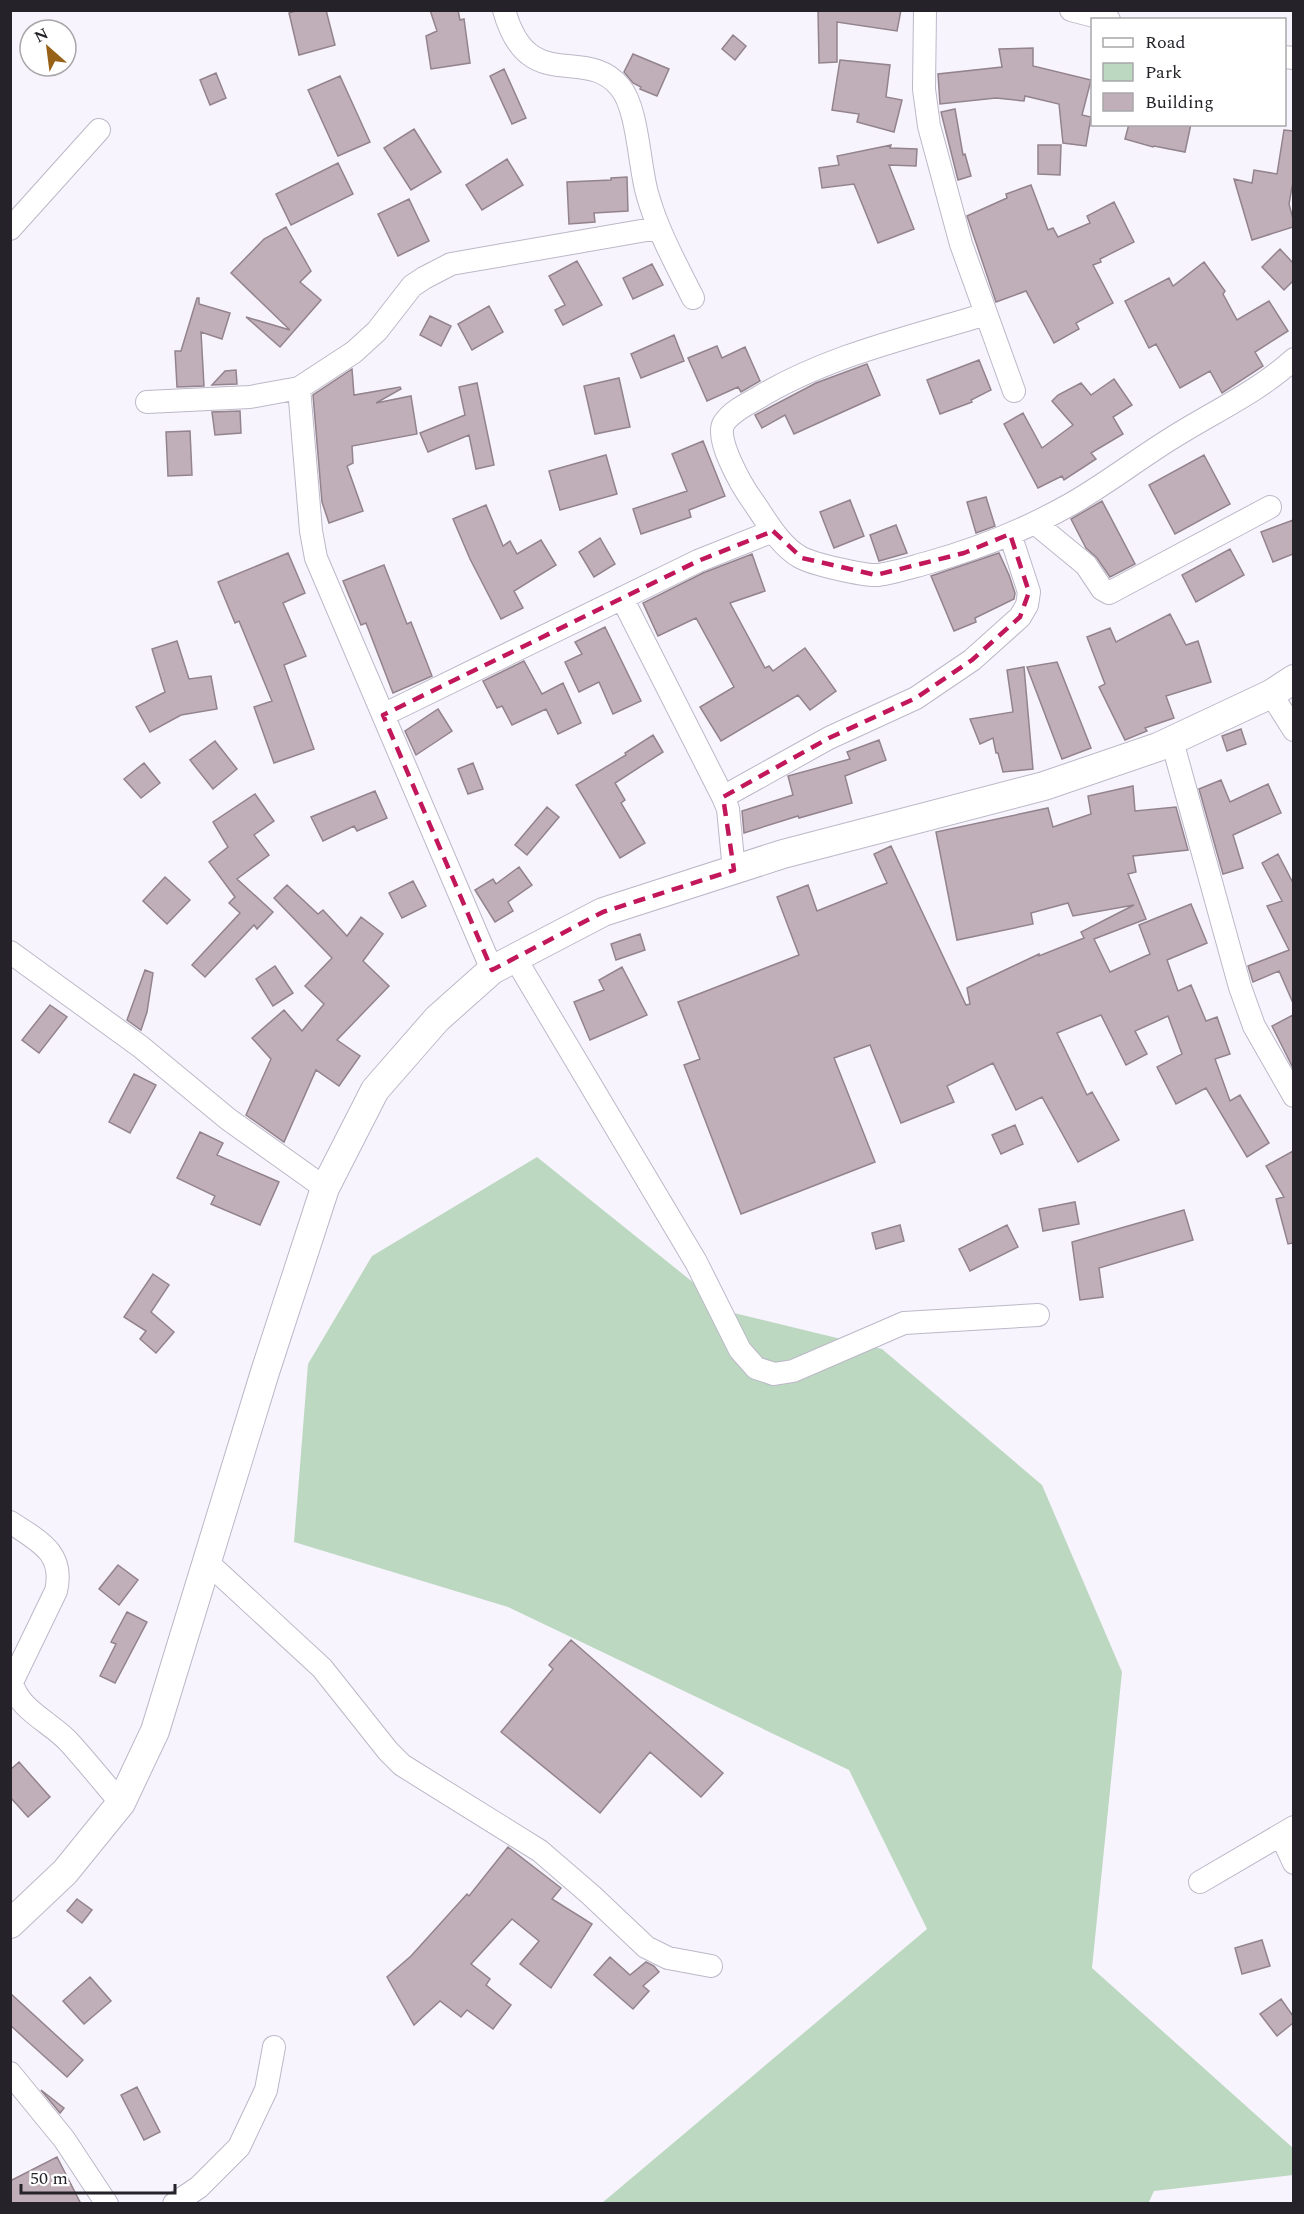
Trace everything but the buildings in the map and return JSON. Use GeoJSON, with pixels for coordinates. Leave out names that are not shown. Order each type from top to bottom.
{"type":"FeatureCollection","features":[{"type":"Feature","properties":{"kind":"main road"},"geometry":{"type":"LineString","coordinates":[[10,1924],[65,1872],[121,1803],[155,1731],[265,1372],[325,1188],[375,1090],[437,1019],[503,964],[603,912],[783,854],[1044,786],[1172,741],[1282,686]]}},
{"type":"Feature","properties":{"kind":"street"},"geometry":{"type":"LineString","coordinates":[[504,10],[510,30],[521,49],[544,63],[594,71],[609,76],[628,98],[647,193],[658,228],[693,298]]}},
{"type":"Feature","properties":{"kind":"street"},"geometry":{"type":"LineString","coordinates":[[925,10],[924,89],[928,126],[961,244],[1014,391]]}},
{"type":"Feature","properties":{"kind":"street"},"geometry":{"type":"LineString","coordinates":[[1072,11],[1101,18]]}},
{"type":"Feature","properties":{"kind":"street"},"geometry":{"type":"LineString","coordinates":[[10,229],[99,130]]}},
{"type":"Feature","properties":{"kind":"street"},"geometry":{"type":"LineString","coordinates":[[147,402],[250,397],[299,388],[354,352],[377,331],[412,286],[451,264],[658,228]]}},
{"type":"Feature","properties":{"kind":"street"},"geometry":{"type":"LineString","coordinates":[[986,314],[824,364],[777,386],[725,421],[721,429],[722,440],[746,492],[773,531],[788,548],[802,558],[824,566],[876,575],[964,552],[1035,523],[1074,503],[1173,437],[1268,380],[1293,358]]}},
{"type":"Feature","properties":{"kind":"street"},"geometry":{"type":"LineString","coordinates":[[299,388],[311,531],[316,558],[383,715],[503,964],[696,1262],[740,1350],[756,1368],[774,1374],[793,1371],[904,1323],[1038,1315]]}},
{"type":"Feature","properties":{"kind":"street"},"geometry":{"type":"LineString","coordinates":[[1035,523],[1086,565],[1102,589],[1109,593],[1270,507]]}},
{"type":"Feature","properties":{"kind":"street"},"geometry":{"type":"LineString","coordinates":[[383,715],[698,561],[773,531]]}},
{"type":"Feature","properties":{"kind":"street"},"geometry":{"type":"LineString","coordinates":[[723,797],[829,738],[916,698],[972,660],[1020,617],[1027,605],[1029,592],[1010,534]]}},
{"type":"Feature","properties":{"kind":"street"},"geometry":{"type":"LineString","coordinates":[[622,598],[728,809],[735,870]]}},
{"type":"Feature","properties":{"kind":"street"},"geometry":{"type":"LineString","coordinates":[[1282,686],[1293,730]]}},
{"type":"Feature","properties":{"kind":"street"},"geometry":{"type":"LineString","coordinates":[[1172,741],[1240,987],[1254,1026],[1293,1096]]}},
{"type":"Feature","properties":{"kind":"street"},"geometry":{"type":"LineString","coordinates":[[10,952],[141,1047],[228,1119],[325,1188]]}},
{"type":"Feature","properties":{"kind":"street"},"geometry":{"type":"LineString","coordinates":[[10,1522],[48,1550],[56,1562],[59,1577],[56,1591],[12,1682],[14,1691],[21,1701],[67,1740],[121,1803]]}},
{"type":"Feature","properties":{"kind":"street"},"geometry":{"type":"LineString","coordinates":[[207,1562],[322,1668],[388,1751],[402,1765],[540,1851],[646,1947],[668,1958],[711,1966]]}},
{"type":"Feature","properties":{"kind":"street"},"geometry":{"type":"LineString","coordinates":[[1200,1882],[1287,1831],[1293,1863]]}},
{"type":"Feature","properties":{"kind":"street"},"geometry":{"type":"LineString","coordinates":[[174,2204],[199,2187],[239,2147],[266,2090],[274,2048]]}},
{"type":"Feature","properties":{"kind":"street"},"geometry":{"type":"LineString","coordinates":[[10,2073],[64,2139],[107,2204]]}},
{"type":"Feature","properties":{"kind":"highlighted area"},"geometry":{"type":"Polygon","coordinates":[[[773,531],[802,558],[876,575],[964,553],[1010,534],[1029,592],[1020,617],[972,660],[916,698],[829,738],[723,797],[734,870],[603,912],[492,970],[383,715],[698,561],[773,531]]]}},
{"type":"Feature","properties":{"kind":"green space"},"geometry":{"type":"Polygon","coordinates":[[[537,1157],[730,1312],[882,1349],[1042,1485],[1122,1672],[1092,1968],[1293,2148],[1293,2175],[1154,2191],[1148,2204],[602,2203],[927,1929],[849,1770],[508,1607],[294,1542],[308,1364],[372,1256],[537,1157]]]}}]}
